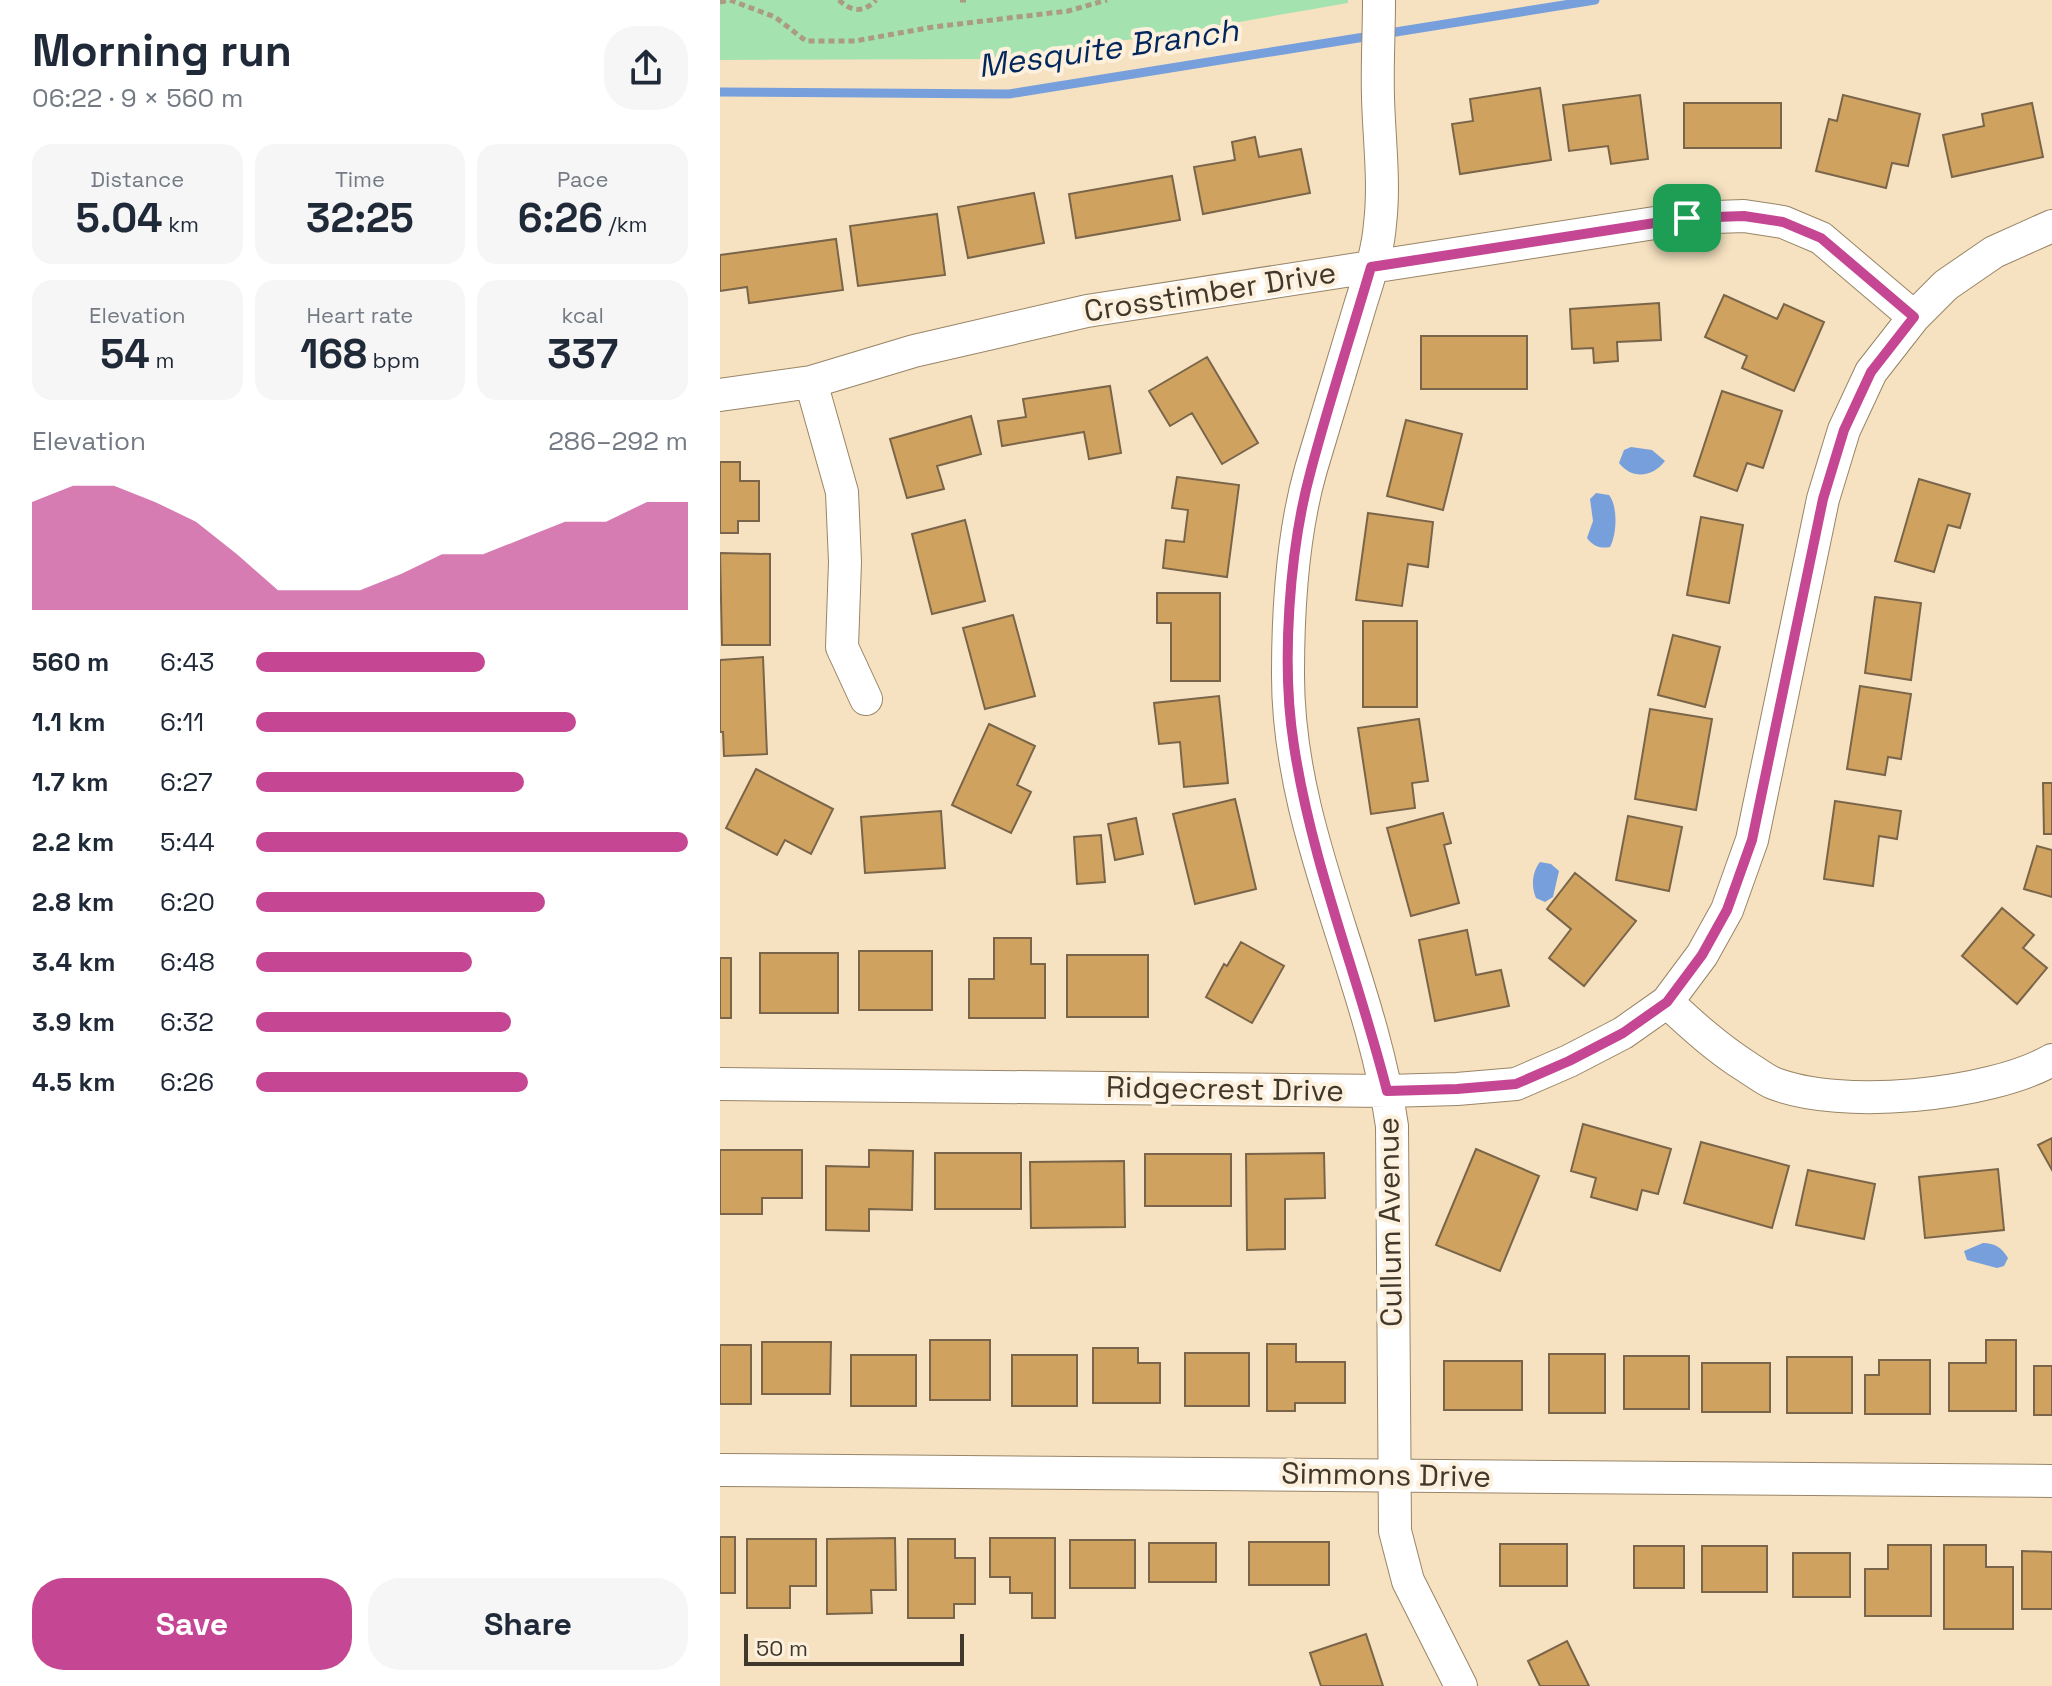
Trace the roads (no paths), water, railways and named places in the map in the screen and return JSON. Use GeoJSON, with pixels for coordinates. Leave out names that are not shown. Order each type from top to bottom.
{"type":"FeatureCollection","features":[{"type":"Feature","properties":{"kind":"street","name":"Cullum Avenue"},"geometry":{"type":"LineString","coordinates":[[1379,0],[1380,225],[1371,267],[1310,473],[1289,606],[1287,676],[1293,746],[1314,842],[1374,1039],[1392,1126],[1395,1531],[1408,1581],[1461,1686]]}},
{"type":"Feature","properties":{"kind":"street","name":"Crosstimber Drive"},"geometry":{"type":"LineString","coordinates":[[720,395],[811,382],[914,351],[1087,311],[1687,218],[1744,216],[1783,222],[1821,238],[1914,317]]}},
{"type":"Feature","properties":{"kind":"street","name":"Ridgecrest Drive"},"geometry":{"type":"LineString","coordinates":[[720,1084],[1387,1091],[1457,1089],[1516,1084],[1623,1033],[1667,1002],[1702,955],[1727,910],[1752,840],[1823,499],[1844,430],[1871,372],[1914,317],[1946,285],[1994,252],[2052,226]]}},
{"type":"Feature","properties":{"kind":"street"},"geometry":{"type":"LineString","coordinates":[[811,382],[842,492],[845,562],[842,647],[866,699]]}},
{"type":"Feature","properties":{"kind":"street"},"geometry":{"type":"LineString","coordinates":[[1667,1002],[1715,1047],[1772,1083],[1836,1097],[1948,1093],[1995,1082],[2052,1060]]}},
{"type":"Feature","properties":{"kind":"street","name":"Simmons Drive"},"geometry":{"type":"LineString","coordinates":[[720,1470],[2052,1481]]}},
{"type":"Feature","properties":{"kind":"water"},"geometry":{"type":"Polygon","coordinates":[[[1631,447],[1652,450],[1665,461],[1649,473],[1630,472],[1619,463],[1624,450],[1631,447]]]}},
{"type":"Feature","properties":{"kind":"water"},"geometry":{"type":"Polygon","coordinates":[[[1596,493],[1609,495],[1614,506],[1615,528],[1610,547],[1597,546],[1587,538],[1593,521],[1590,499],[1596,493]]]}},
{"type":"Feature","properties":{"kind":"water"},"geometry":{"type":"Polygon","coordinates":[[[1540,862],[1551,864],[1559,871],[1553,897],[1545,902],[1536,898],[1533,889],[1534,875],[1540,862]]]}},
{"type":"Feature","properties":{"kind":"water"},"geometry":{"type":"Polygon","coordinates":[[[1983,1243],[1995,1245],[2003,1251],[2008,1258],[2004,1266],[1997,1268],[1967,1260],[1964,1251],[1983,1243]]]}},
{"type":"Feature","properties":{"kind":"waterway","name":"Mesquite Branch"},"geometry":{"type":"LineString","coordinates":[[720,92],[1009,94],[1595,0]]}}]}
